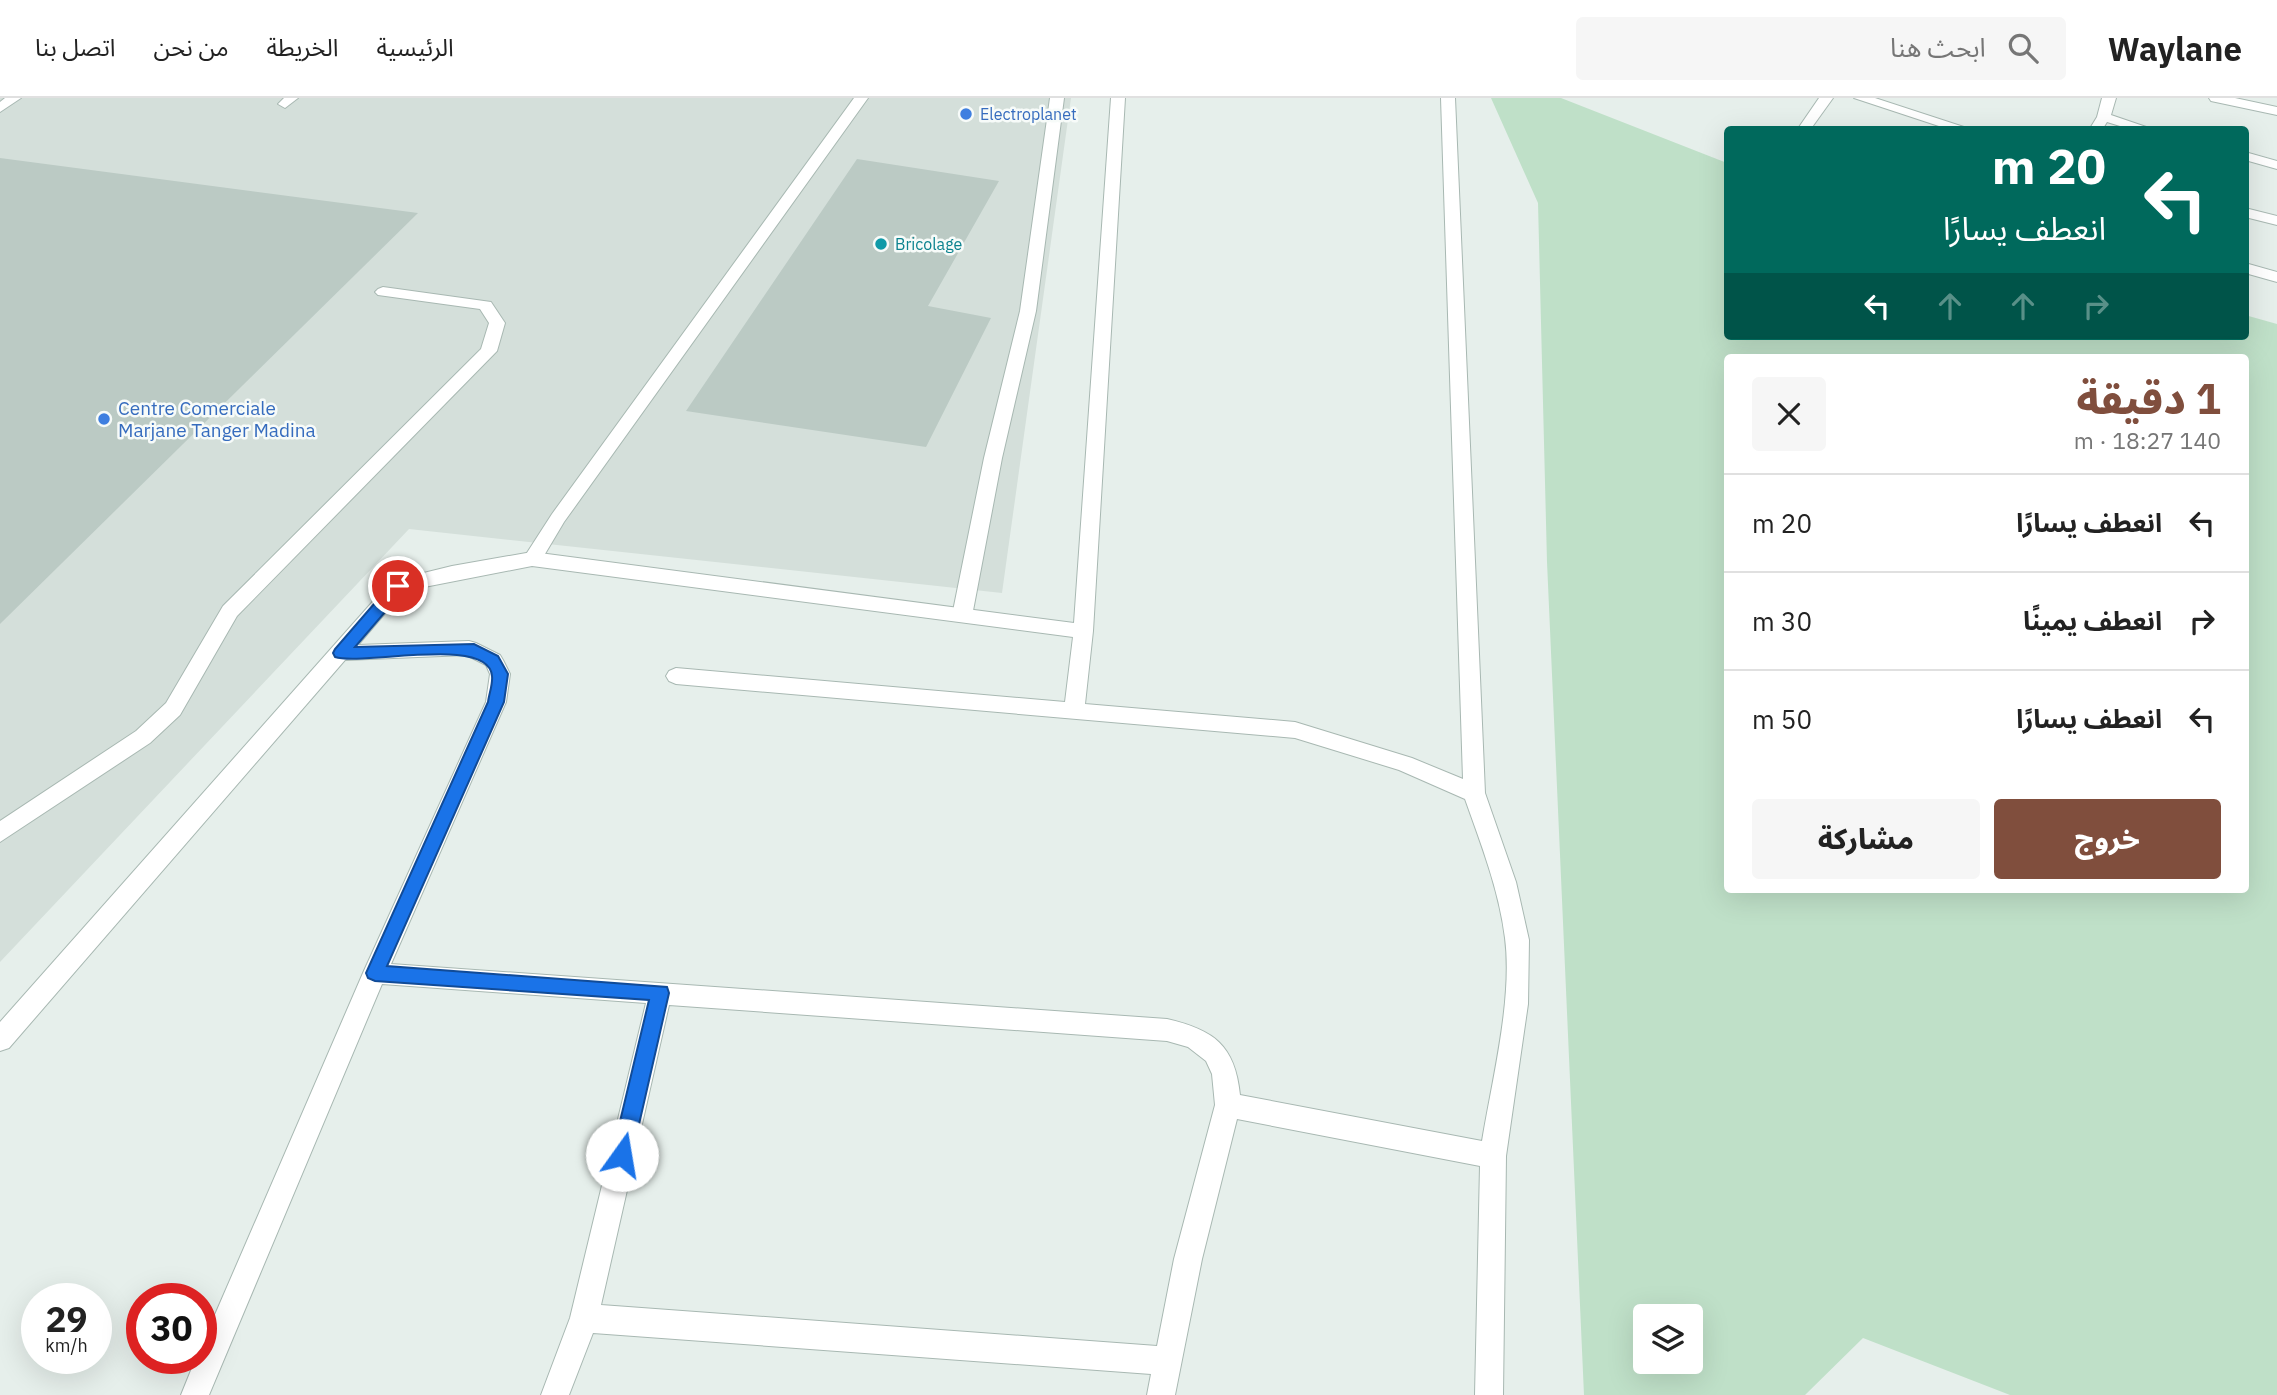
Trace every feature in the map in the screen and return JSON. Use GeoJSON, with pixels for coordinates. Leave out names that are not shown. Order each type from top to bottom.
{"type":"FeatureCollection","features":[{"type":"Feature","properties":{"kind":"street"},"geometry":{"type":"LineString","coordinates":[[0,108],[14,98]]}},
{"type":"Feature","properties":{"kind":"street"},"geometry":{"type":"LineString","coordinates":[[532,559],[558,518],[861,98]]}},
{"type":"Feature","properties":{"kind":"street"},"geometry":{"type":"LineString","coordinates":[[962,616],[993,458],[1028,311],[1056,98]]}},
{"type":"Feature","properties":{"kind":"street"},"geometry":{"type":"LineString","coordinates":[[1073,711],[1083,631],[1118,98]]}},
{"type":"Feature","properties":{"kind":"street"},"geometry":{"type":"LineString","coordinates":[[1448,98],[1474,793],[1505,881],[1517,940],[1516,1004],[1493,1156],[1489,1395]]}},
{"type":"Feature","properties":{"kind":"street"},"geometry":{"type":"LineString","coordinates":[[1806,126],[1826,98]]}},
{"type":"Feature","properties":{"kind":"street"},"geometry":{"type":"LineString","coordinates":[[1861,98],[1954,126]]}},
{"type":"Feature","properties":{"kind":"street"},"geometry":{"type":"LineString","coordinates":[[2098,126],[2104,117],[2109,98]]}},
{"type":"Feature","properties":{"kind":"street"},"geometry":{"type":"LineString","coordinates":[[2216,98],[2277,111]]}},
{"type":"Feature","properties":{"kind":"street"},"geometry":{"type":"LineString","coordinates":[[2104,117],[2135,126]]}},
{"type":"Feature","properties":{"kind":"street"},"geometry":{"type":"LineString","coordinates":[[2249,157],[2277,165]]}},
{"type":"Feature","properties":{"kind":"street"},"geometry":{"type":"LineString","coordinates":[[2249,213],[2277,221]]}},
{"type":"Feature","properties":{"kind":"street"},"geometry":{"type":"LineString","coordinates":[[2249,269],[2277,278]]}},
{"type":"Feature","properties":{"kind":"street"},"geometry":{"type":"LineString","coordinates":[[0,833],[143,737],[173,709],[230,611],[489,351],[496,323],[485,305],[383,292]]}},
{"type":"Feature","properties":{"kind":"street"},"geometry":{"type":"LineString","coordinates":[[0,1040],[398,586],[532,559],[1083,631]]}},
{"type":"Feature","properties":{"kind":"street"},"geometry":{"type":"LineString","coordinates":[[195,1395],[375,973],[496,702],[500,674],[492,660],[469,648],[341,653]]}},
{"type":"Feature","properties":{"kind":"street"},"geometry":{"type":"LineString","coordinates":[[676,676],[1295,730],[1405,764],[1474,793]]}},
{"type":"Feature","properties":{"kind":"street"},"geometry":{"type":"LineString","coordinates":[[375,973],[1167,1030],[1193,1035],[1206,1042],[1217,1058],[1227,1082],[1228,1105],[1188,1259],[1161,1395]]}},
{"type":"Feature","properties":{"kind":"street"},"geometry":{"type":"LineString","coordinates":[[555,1395],[584,1318],[660,993]]}},
{"type":"Feature","properties":{"kind":"street"},"geometry":{"type":"LineString","coordinates":[[1228,1105],[1493,1156]]}},
{"type":"Feature","properties":{"kind":"street"},"geometry":{"type":"LineString","coordinates":[[584,1318],[1169,1361]]}},
{"type":"Feature","properties":{"kind":"shaded area"},"geometry":{"type":"Polygon","coordinates":[[[0,98],[1071,98],[1002,593],[409,529],[0,962],[0,98]]]}},
{"type":"Feature","properties":{"kind":"green space"},"geometry":{"type":"Polygon","coordinates":[[[1491,98],[1561,98],[1724,162],[1724,340],[2249,340],[2249,316],[2277,324],[2277,1395],[2010,1395],[1863,1338],[1805,1395],[1584,1395],[1547,562],[1538,203],[1491,98]]]}},
{"type":"Feature","properties":{"kind":"building","name":"Centre Comerciale Marjane Tanger Madina"},"geometry":{"type":"Polygon","coordinates":[[[0,158],[418,213],[0,624],[0,158]]]}},
{"type":"Feature","properties":{"kind":"building","name":"Bricolage"},"geometry":{"type":"Polygon","coordinates":[[[857,159],[999,181],[928,306],[991,318],[926,447],[686,411],[857,159]]]}},
{"type":"Feature","properties":{"kind":"place","name":"Electroplanet"},"geometry":{"type":"Point","coordinates":[966,114]}},
{"type":"Feature","properties":{"kind":"place","name":"Bricolage"},"geometry":{"type":"Point","coordinates":[881,244]}},
{"type":"Feature","properties":{"kind":"place","name":"Centre Comerciale Marjane Tanger Madina"},"geometry":{"type":"Point","coordinates":[104,419]}},
{"type":"Feature","properties":{"kind":"route"},"geometry":{"type":"LineString","coordinates":[[398,586],[341,653],[469,648],[492,660],[500,674],[496,702],[375,973],[660,993],[622,1155]]}}]}
